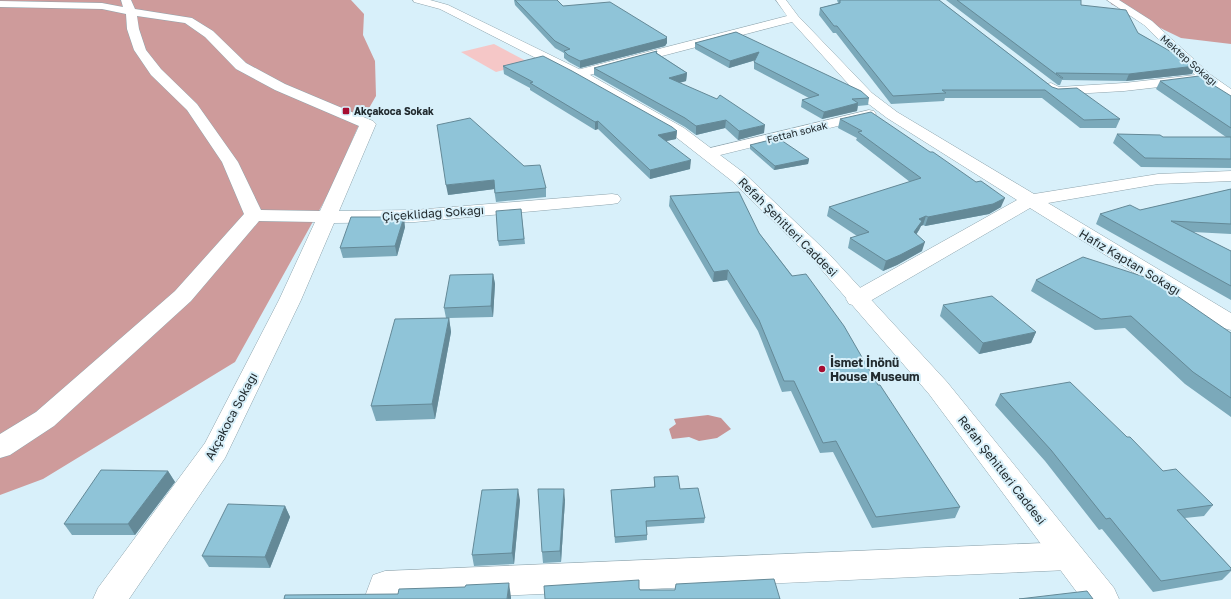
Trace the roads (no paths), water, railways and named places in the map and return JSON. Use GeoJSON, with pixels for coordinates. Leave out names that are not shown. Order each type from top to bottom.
{"type":"FeatureCollection","features":[{"type":"Feature","properties":{"kind":"street","name":"Refah Şehitleri Caddesi"},"geometry":{"type":"LineString","coordinates":[[418,0],[444,7],[578,74],[678,131],[738,177],[822,258],[938,388],[1102,599]]}},
{"type":"Feature","properties":{"kind":"street","name":"Hafız Kaptan Sokağı"},"geometry":{"type":"LineString","coordinates":[[781,0],[794,18],[867,96],[886,110],[1231,323]]}},
{"type":"Feature","properties":{"kind":"street","name":"Mektep Sokağı"},"geometry":{"type":"LineString","coordinates":[[1112,0],[1148,24],[1206,78],[1231,95]]}},
{"type":"Feature","properties":{"kind":"street"},"geometry":{"type":"LineString","coordinates":[[0,4],[128,6],[140,50],[156,72],[192,107],[230,162],[254,215],[182,296],[45,419],[0,447]]}},
{"type":"Feature","properties":{"kind":"street","name":"Akçakoca Sokağı"},"geometry":{"type":"LineString","coordinates":[[110,599],[215,450],[290,300],[368,124],[280,87],[242,66],[209,34],[188,20],[128,6]]}},
{"type":"Feature","properties":{"kind":"street"},"geometry":{"type":"LineString","coordinates":[[1142,6],[1148,24]]}},
{"type":"Feature","properties":{"kind":"street"},"geometry":{"type":"LineString","coordinates":[[578,74],[794,18]]}},
{"type":"Feature","properties":{"kind":"street"},"geometry":{"type":"LineString","coordinates":[[1043,81],[1055,91],[1206,78]]}},
{"type":"Feature","properties":{"kind":"street","name":"Fettah sokak"},"geometry":{"type":"LineString","coordinates":[[708,153],[886,110]]}},
{"type":"Feature","properties":{"kind":"street"},"geometry":{"type":"LineString","coordinates":[[857,299],[1030,200],[1158,179],[1231,176]]}},
{"type":"Feature","properties":{"kind":"street","name":"Çiçeklidağ Sokağı"},"geometry":{"type":"LineString","coordinates":[[254,215],[326,218],[415,216],[612,199]]}},
{"type":"Feature","properties":{"kind":"street"},"geometry":{"type":"LineString","coordinates":[[383,592],[656,587],[1068,556]]}},
{"type":"Feature","properties":{"kind":"place","name":"Akçakoca Sokak"},"geometry":{"type":"Point","coordinates":[346,111]}},
{"type":"Feature","properties":{"kind":"place","name":"İsmet İnönü House Museum"},"geometry":{"type":"Point","coordinates":[822,369]}}]}
